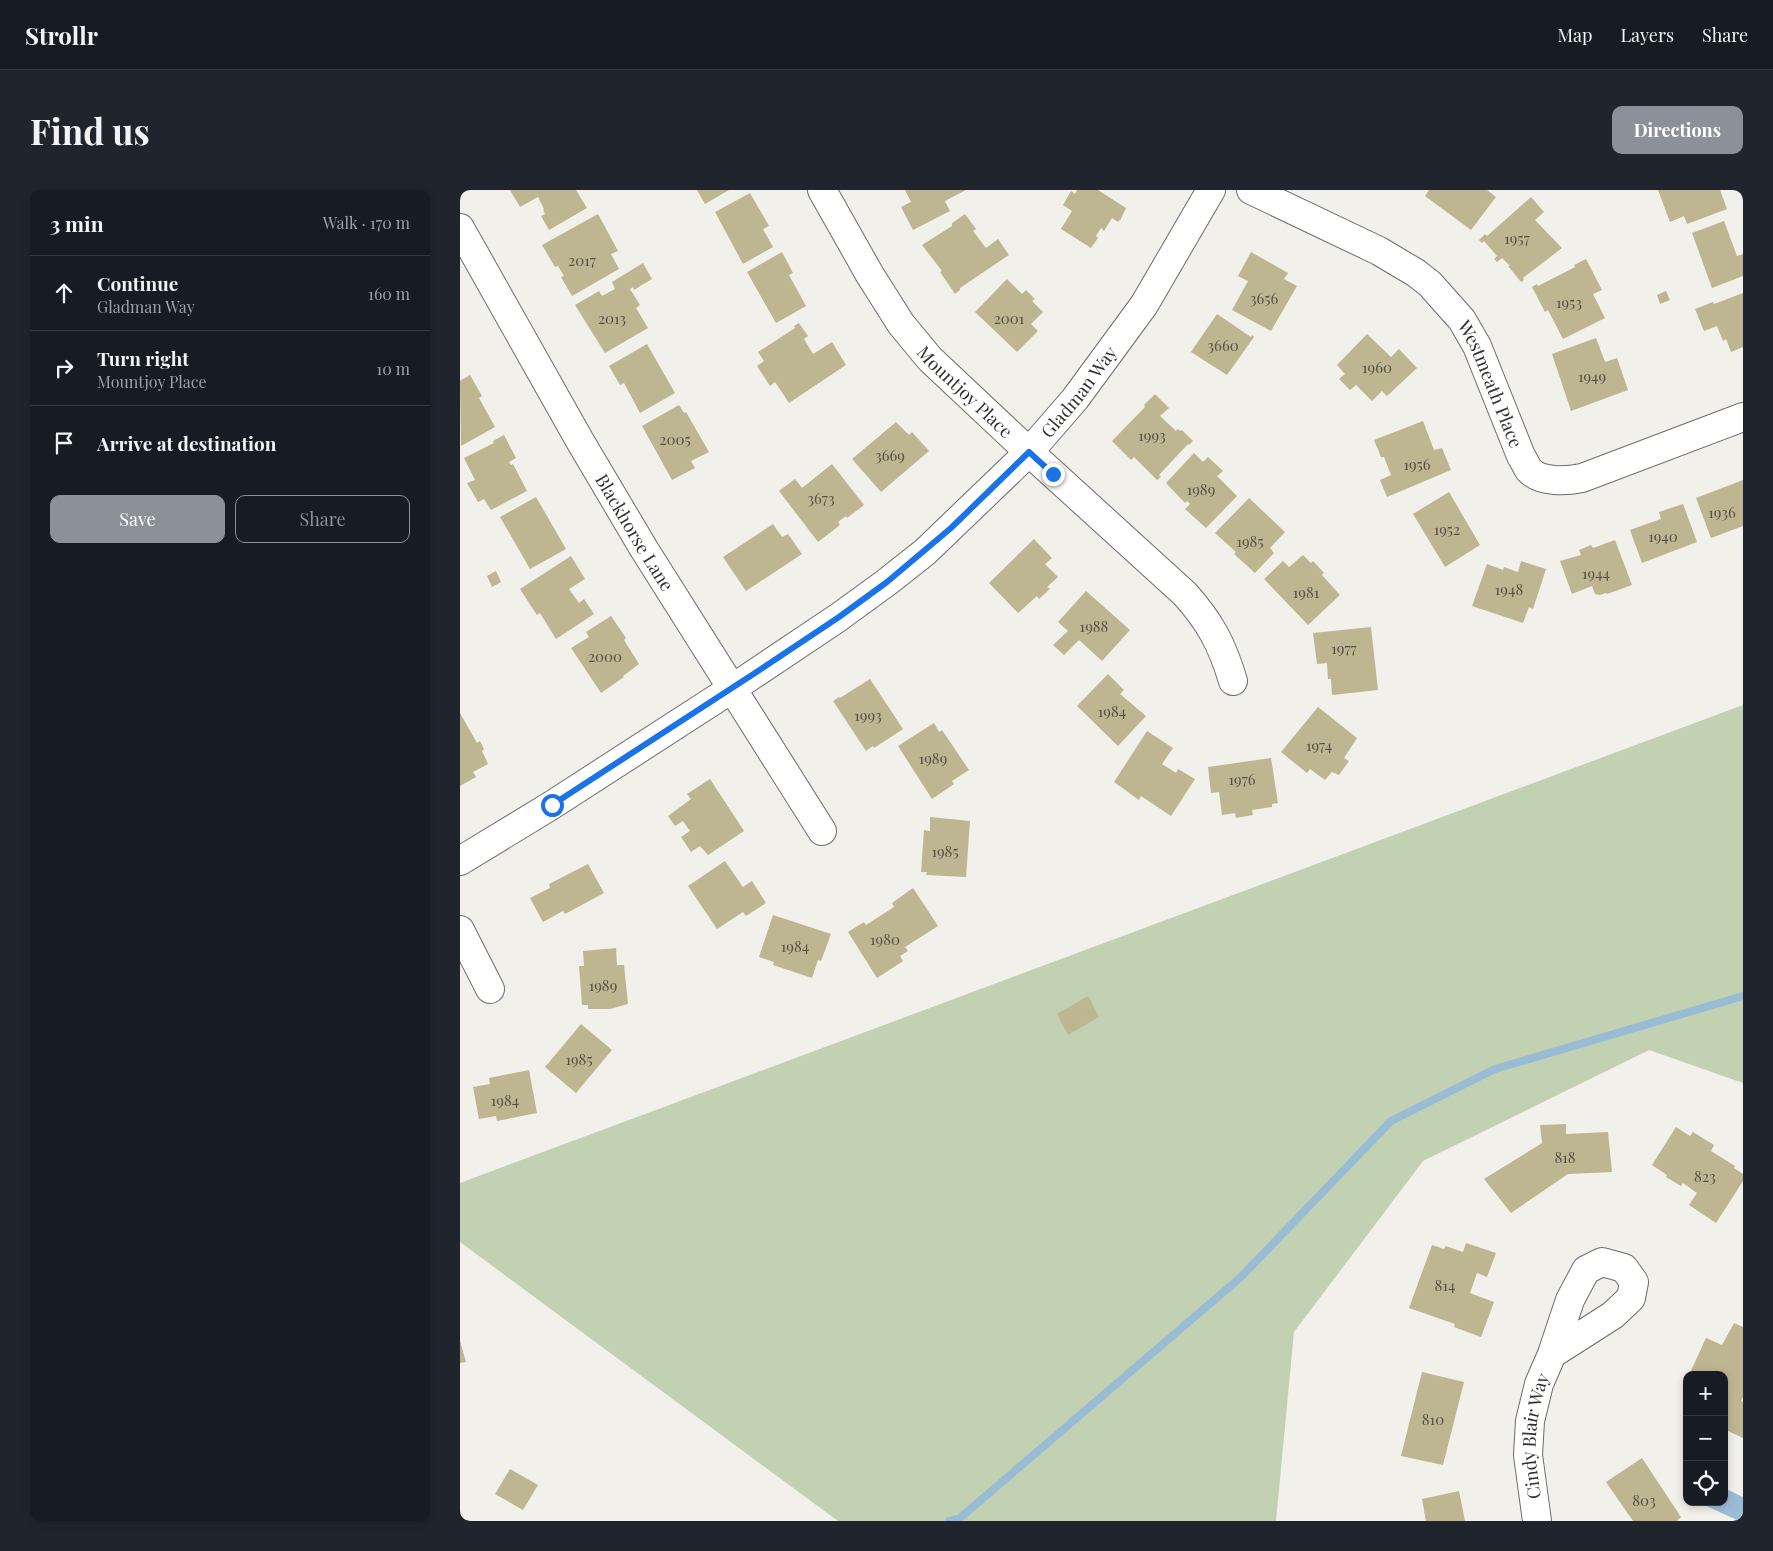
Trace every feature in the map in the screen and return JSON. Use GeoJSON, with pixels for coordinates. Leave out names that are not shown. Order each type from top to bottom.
{"type":"FeatureCollection","features":[{"type":"Feature","properties":{"kind":"street","name":"Mountjoy Place"},"geometry":{"type":"LineString","coordinates":[[822,190],[870,275],[901,324],[930,359],[1185,594],[1203,614],[1214,632],[1224,653],[1233,681]]}},
{"type":"Feature","properties":{"kind":"street","name":"Gladman Way"},"geometry":{"type":"LineString","coordinates":[[460,861],[552,805],[839,617],[887,582],[951,528],[1029,452],[1075,399],[1144,305],[1175,255],[1211,190]]}},
{"type":"Feature","properties":{"kind":"street","name":"Westmeath Place"},"geometry":{"type":"LineString","coordinates":[[1251,190],[1379,251],[1416,273],[1430,284],[1462,320],[1477,346],[1522,456],[1530,471],[1542,478],[1568,480],[1582,478],[1743,417]]}},
{"type":"Feature","properties":{"kind":"street","name":"Blackhorse Lane"},"geometry":{"type":"LineString","coordinates":[[460,228],[644,549],[822,831]]}},
{"type":"Feature","properties":{"kind":"street"},"geometry":{"type":"LineString","coordinates":[[460,930],[490,989]]}},
{"type":"Feature","properties":{"kind":"street","name":"Cindy Blair Way"},"geometry":{"type":"LineString","coordinates":[[1536,1521],[1528,1455],[1530,1421],[1539,1384],[1552,1354]]}},
{"type":"Feature","properties":{"kind":"green space"},"geometry":{"type":"Polygon","coordinates":[[[1743,705],[1743,1083],[1649,1050],[1423,1161],[1294,1332],[1276,1521],[838,1521],[460,1242],[460,1183],[1743,705]]]}},
{"type":"Feature","properties":{"kind":"water"},"geometry":{"type":"Polygon","coordinates":[[[1728,1490],[1743,1497],[1743,1511],[1739,1521],[1707,1506],[1728,1506],[1728,1490]]]}},
{"type":"Feature","properties":{"kind":"building"},"geometry":{"type":"Polygon","coordinates":[[[510,190],[576,190],[587,208],[549,230],[541,216],[545,214],[538,197],[520,207],[510,190]]]}},
{"type":"Feature","properties":{"kind":"building"},"geometry":{"type":"Polygon","coordinates":[[[697,190],[729,190],[705,204],[697,190]]]}},
{"type":"Feature","properties":{"kind":"building"},"geometry":{"type":"Polygon","coordinates":[[[905,190],[966,190],[945,201],[950,211],[913,230],[901,207],[911,202],[905,190]]]}},
{"type":"Feature","properties":{"kind":"building"},"geometry":{"type":"Polygon","coordinates":[[[1077,190],[1098,190],[1126,208],[1120,221],[1118,222],[1112,218],[1104,231],[1101,228],[1096,236],[1098,238],[1091,248],[1061,229],[1072,211],[1063,205],[1071,191],[1075,194],[1077,190]]]}},
{"type":"Feature","properties":{"kind":"building"},"geometry":{"type":"Polygon","coordinates":[[[1429,190],[1487,190],[1496,197],[1471,230],[1425,196],[1429,190]]]}},
{"type":"Feature","properties":{"kind":"building"},"geometry":{"type":"Polygon","coordinates":[[[1658,190],[1720,190],[1727,209],[1687,224],[1684,216],[1670,222],[1658,190]]]}},
{"type":"Feature","properties":{"kind":"building"},"geometry":{"type":"Polygon","coordinates":[[[750,193],[769,226],[763,229],[773,247],[743,264],[715,212],[750,193]]]}},
{"type":"Feature","properties":{"kind":"building"},"geometry":{"type":"Polygon","coordinates":[[[1531,197],[1544,212],[1535,220],[1562,248],[1523,278],[1524,280],[1521,282],[1502,258],[1497,262],[1494,259],[1497,256],[1484,241],[1482,243],[1479,240],[1485,234],[1487,236],[1531,197]]]}},
{"type":"Feature","properties":{"kind":"building"},"geometry":{"type":"Polygon","coordinates":[[[598,214],[618,251],[611,254],[619,269],[572,296],[561,277],[564,276],[558,266],[555,267],[542,245],[598,214]]]}},
{"type":"Feature","properties":{"kind":"building"},"geometry":{"type":"Polygon","coordinates":[[[965,214],[976,229],[973,231],[986,248],[998,239],[1009,255],[960,288],[955,294],[940,272],[942,271],[922,245],[952,226],[952,223],[965,214]]]}},
{"type":"Feature","properties":{"kind":"building"},"geometry":{"type":"Polygon","coordinates":[[[1724,221],[1737,256],[1743,254],[1743,276],[1712,288],[1692,233],[1724,221]]]}},
{"type":"Feature","properties":{"kind":"building"},"geometry":{"type":"Polygon","coordinates":[[[782,252],[793,273],[789,275],[806,306],[776,323],[747,272],[782,252]]]}},
{"type":"Feature","properties":{"kind":"building"},"geometry":{"type":"Polygon","coordinates":[[[1251,252],[1288,273],[1284,279],[1297,286],[1271,331],[1232,310],[1248,281],[1238,276],[1251,252]]]}},
{"type":"Feature","properties":{"kind":"building"},"geometry":{"type":"Polygon","coordinates":[[[1586,259],[1602,290],[1593,294],[1605,318],[1563,339],[1548,310],[1545,312],[1532,287],[1537,284],[1538,286],[1575,267],[1574,265],[1586,259]]]}},
{"type":"Feature","properties":{"kind":"building"},"geometry":{"type":"Polygon","coordinates":[[[643,263],[652,279],[634,290],[633,287],[630,289],[640,305],[636,308],[648,328],[605,353],[575,305],[599,291],[602,296],[615,289],[612,282],[643,263]]]}},
{"type":"Feature","properties":{"kind":"building"},"geometry":{"type":"Polygon","coordinates":[[[1007,279],[1022,294],[1026,290],[1035,299],[1032,301],[1043,312],[1031,324],[1038,331],[1017,352],[975,312],[1007,279]]]}},
{"type":"Feature","properties":{"kind":"building"},"geometry":{"type":"Polygon","coordinates":[[[1666,291],[1670,300],[1660,304],[1657,295],[1666,291]]]}},
{"type":"Feature","properties":{"kind":"building"},"geometry":{"type":"Polygon","coordinates":[[[1743,293],[1743,347],[1731,352],[1726,339],[1723,341],[1717,326],[1704,331],[1695,309],[1743,293]]]}},
{"type":"Feature","properties":{"kind":"building"},"geometry":{"type":"Polygon","coordinates":[[[1217,314],[1251,337],[1252,335],[1254,337],[1227,375],[1191,352],[1217,314]]]}},
{"type":"Feature","properties":{"kind":"building"},"geometry":{"type":"Polygon","coordinates":[[[799,323],[808,336],[804,339],[813,354],[832,342],[846,365],[789,403],[775,382],[770,386],[757,366],[764,361],[758,352],[795,328],[794,326],[799,323]]]}},
{"type":"Feature","properties":{"kind":"building"},"geometry":{"type":"Polygon","coordinates":[[[1367,334],[1391,357],[1399,349],[1417,368],[1387,396],[1382,391],[1372,401],[1356,385],[1350,390],[1339,379],[1345,374],[1337,365],[1367,334]]]}},
{"type":"Feature","properties":{"kind":"building"},"geometry":{"type":"Polygon","coordinates":[[[1596,338],[1605,362],[1617,358],[1628,390],[1571,411],[1552,354],[1596,338]]]}},
{"type":"Feature","properties":{"kind":"building"},"geometry":{"type":"Polygon","coordinates":[[[647,344],[675,393],[640,413],[624,383],[620,385],[609,366],[647,344]]]}},
{"type":"Feature","properties":{"kind":"building"},"geometry":{"type":"Polygon","coordinates":[[[470,375],[482,396],[479,398],[495,427],[461,446],[460,381],[470,375]]]}},
{"type":"Feature","properties":{"kind":"building"},"geometry":{"type":"Polygon","coordinates":[[[1155,394],[1169,408],[1160,416],[1176,431],[1178,429],[1182,430],[1193,441],[1159,475],[1161,477],[1157,480],[1134,457],[1131,460],[1112,441],[1155,394]]]}},
{"type":"Feature","properties":{"kind":"building"},"geometry":{"type":"Polygon","coordinates":[[[679,405],[684,413],[686,412],[709,452],[691,461],[695,468],[672,480],[642,426],[679,405]]]}},
{"type":"Feature","properties":{"kind":"building"},"geometry":{"type":"Polygon","coordinates":[[[1423,421],[1434,450],[1442,448],[1451,470],[1387,497],[1380,480],[1391,475],[1384,457],[1381,457],[1374,440],[1423,421]]]}},
{"type":"Feature","properties":{"kind":"building"},"geometry":{"type":"Polygon","coordinates":[[[896,422],[909,435],[912,432],[929,451],[881,492],[852,459],[896,422]]]}},
{"type":"Feature","properties":{"kind":"building"},"geometry":{"type":"Polygon","coordinates":[[[504,435],[516,458],[509,462],[511,465],[513,464],[527,491],[491,510],[484,499],[478,502],[467,483],[475,480],[464,458],[494,443],[493,441],[504,435]]]}},
{"type":"Feature","properties":{"kind":"building"},"geometry":{"type":"Polygon","coordinates":[[[1194,453],[1203,462],[1208,457],[1223,471],[1217,476],[1237,496],[1206,528],[1185,509],[1190,504],[1187,501],[1185,503],[1166,483],[1194,453]]]}},
{"type":"Feature","properties":{"kind":"building"},"geometry":{"type":"Polygon","coordinates":[[[832,464],[864,505],[847,518],[846,516],[838,522],[840,525],[818,542],[779,491],[795,479],[802,488],[832,464]]]}},
{"type":"Feature","properties":{"kind":"building"},"geometry":{"type":"Polygon","coordinates":[[[1743,480],[1743,526],[1711,538],[1696,498],[1743,480]]]}},
{"type":"Feature","properties":{"kind":"building"},"geometry":{"type":"Polygon","coordinates":[[[1449,492],[1480,545],[1445,567],[1413,514],[1449,492]]]}},
{"type":"Feature","properties":{"kind":"building"},"geometry":{"type":"Polygon","coordinates":[[[536,497],[566,549],[530,569],[500,517],[536,497]]]}},
{"type":"Feature","properties":{"kind":"building"},"geometry":{"type":"Polygon","coordinates":[[[1249,498],[1285,532],[1270,548],[1274,553],[1255,573],[1215,533],[1249,498]]]}},
{"type":"Feature","properties":{"kind":"building"},"geometry":{"type":"Polygon","coordinates":[[[1683,504],[1697,542],[1642,563],[1630,530],[1661,519],[1659,512],[1683,504]]]}},
{"type":"Feature","properties":{"kind":"building"},"geometry":{"type":"Polygon","coordinates":[[[773,524],[782,537],[788,534],[802,554],[746,591],[723,557],[773,524]]]}},
{"type":"Feature","properties":{"kind":"building"},"geometry":{"type":"Polygon","coordinates":[[[1034,539],[1052,558],[1045,564],[1058,577],[1047,587],[1050,589],[1039,599],[1037,596],[1018,613],[989,583],[1034,539]]]}},
{"type":"Feature","properties":{"kind":"building"},"geometry":{"type":"Polygon","coordinates":[[[1615,540],[1632,585],[1607,594],[1595,594],[1592,586],[1572,594],[1560,561],[1581,555],[1579,550],[1591,545],[1593,548],[1615,540]]]}},
{"type":"Feature","properties":{"kind":"building"},"geometry":{"type":"Polygon","coordinates":[[[1303,555],[1311,563],[1313,561],[1324,573],[1322,575],[1340,595],[1308,625],[1264,579],[1283,561],[1289,567],[1303,555]]]}},
{"type":"Feature","properties":{"kind":"building"},"geometry":{"type":"Polygon","coordinates":[[[571,556],[585,579],[569,589],[579,603],[584,599],[594,614],[556,639],[540,613],[537,615],[520,589],[571,556]]]}},
{"type":"Feature","properties":{"kind":"building"},"geometry":{"type":"Polygon","coordinates":[[[1521,561],[1546,569],[1533,609],[1529,607],[1523,623],[1472,606],[1487,564],[1503,570],[1504,567],[1518,572],[1521,561]]]}},
{"type":"Feature","properties":{"kind":"building"},"geometry":{"type":"Polygon","coordinates":[[[496,571],[501,582],[492,587],[487,576],[496,571]]]}},
{"type":"Feature","properties":{"kind":"building"},"geometry":{"type":"Polygon","coordinates":[[[1086,591],[1130,630],[1102,661],[1079,640],[1064,655],[1053,645],[1068,631],[1058,622],[1086,591]]]}},
{"type":"Feature","properties":{"kind":"building"},"geometry":{"type":"Polygon","coordinates":[[[611,616],[626,638],[624,640],[639,664],[601,693],[571,648],[589,637],[586,632],[611,616]]]}},
{"type":"Feature","properties":{"kind":"building"},"geometry":{"type":"Polygon","coordinates":[[[1371,627],[1378,690],[1332,695],[1327,663],[1317,664],[1313,633],[1371,627]]]}},
{"type":"Feature","properties":{"kind":"building"},"geometry":{"type":"Polygon","coordinates":[[[1108,674],[1124,690],[1120,694],[1146,716],[1118,746],[1077,706],[1108,674]]]}},
{"type":"Feature","properties":{"kind":"building"},"geometry":{"type":"Polygon","coordinates":[[[870,679],[903,729],[874,748],[873,746],[866,751],[833,701],[870,679]]]}},
{"type":"Feature","properties":{"kind":"building"},"geometry":{"type":"Polygon","coordinates":[[[1318,707],[1357,738],[1344,758],[1349,761],[1339,775],[1332,772],[1325,780],[1310,769],[1307,773],[1281,752],[1318,707]]]}},
{"type":"Feature","properties":{"kind":"building"},"geometry":{"type":"Polygon","coordinates":[[[460,713],[477,743],[480,741],[488,764],[473,772],[476,777],[460,786],[460,713]]]}},
{"type":"Feature","properties":{"kind":"building"},"geometry":{"type":"Polygon","coordinates":[[[934,723],[939,732],[942,730],[969,770],[952,781],[954,784],[932,799],[898,746],[934,723]]]}},
{"type":"Feature","properties":{"kind":"building"},"geometry":{"type":"Polygon","coordinates":[[[1147,731],[1173,748],[1162,764],[1176,773],[1178,769],[1195,779],[1171,816],[1141,796],[1139,800],[1114,782],[1147,731]]]}},
{"type":"Feature","properties":{"kind":"building"},"geometry":{"type":"Polygon","coordinates":[[[1271,758],[1278,803],[1272,804],[1272,807],[1252,810],[1253,815],[1236,818],[1235,813],[1222,815],[1219,792],[1211,793],[1208,767],[1271,758]]]}},
{"type":"Feature","properties":{"kind":"building"},"geometry":{"type":"Polygon","coordinates":[[[710,779],[744,831],[708,855],[700,846],[691,852],[681,837],[690,831],[683,821],[675,826],[668,816],[691,799],[687,794],[710,779]]]}},
{"type":"Feature","properties":{"kind":"building"},"geometry":{"type":"Polygon","coordinates":[[[930,817],[970,821],[966,877],[926,875],[927,872],[921,872],[924,830],[930,831],[930,817]]]}},
{"type":"Feature","properties":{"kind":"building"},"geometry":{"type":"Polygon","coordinates":[[[725,861],[743,887],[752,881],[766,903],[746,916],[743,912],[717,929],[688,886],[725,861]]]}},
{"type":"Feature","properties":{"kind":"building"},"geometry":{"type":"Polygon","coordinates":[[[588,864],[604,893],[565,914],[563,911],[543,922],[530,898],[550,888],[549,884],[588,864]]]}},
{"type":"Feature","properties":{"kind":"building"},"geometry":{"type":"Polygon","coordinates":[[[913,888],[938,926],[905,947],[908,951],[900,956],[903,961],[877,978],[848,932],[864,922],[866,925],[894,907],[892,903],[913,888]]]}},
{"type":"Feature","properties":{"kind":"building"},"geometry":{"type":"Polygon","coordinates":[[[773,915],[831,934],[821,961],[818,960],[812,978],[773,965],[774,962],[759,957],[773,915]]]}},
{"type":"Feature","properties":{"kind":"building"},"geometry":{"type":"Polygon","coordinates":[[[616,948],[617,965],[624,965],[628,1004],[610,1009],[588,1009],[588,1005],[582,1005],[579,966],[584,966],[583,951],[616,948]]]}},
{"type":"Feature","properties":{"kind":"building"},"geometry":{"type":"Polygon","coordinates":[[[1088,996],[1099,1017],[1068,1035],[1057,1014],[1088,996]]]}},
{"type":"Feature","properties":{"kind":"building"},"geometry":{"type":"Polygon","coordinates":[[[581,1024],[612,1050],[576,1093],[545,1067],[581,1024]]]}},
{"type":"Feature","properties":{"kind":"building"},"geometry":{"type":"Polygon","coordinates":[[[529,1070],[537,1113],[497,1121],[496,1116],[479,1119],[473,1087],[490,1084],[489,1078],[529,1070]]]}},
{"type":"Feature","properties":{"kind":"building"},"geometry":{"type":"Polygon","coordinates":[[[1566,1124],[1566,1134],[1608,1132],[1612,1172],[1568,1174],[1511,1213],[1484,1179],[1542,1143],[1540,1125],[1566,1124]]]}},
{"type":"Feature","properties":{"kind":"building"},"geometry":{"type":"Polygon","coordinates":[[[1676,1127],[1690,1136],[1693,1132],[1714,1145],[1711,1151],[1735,1166],[1734,1168],[1743,1174],[1743,1181],[1716,1223],[1689,1205],[1697,1193],[1683,1183],[1681,1186],[1666,1177],[1667,1175],[1652,1165],[1676,1127]]]}},
{"type":"Feature","properties":{"kind":"building"},"geometry":{"type":"Polygon","coordinates":[[[1466,1243],[1496,1253],[1487,1277],[1477,1273],[1470,1293],[1494,1302],[1481,1337],[1454,1327],[1455,1324],[1409,1308],[1432,1245],[1444,1249],[1446,1246],[1463,1252],[1466,1243]]]}},
{"type":"Feature","properties":{"kind":"building"},"geometry":{"type":"Polygon","coordinates":[[[1734,1323],[1743,1327],[1743,1397],[1741,1401],[1743,1402],[1743,1438],[1728,1431],[1728,1371],[1691,1371],[1706,1338],[1722,1345],[1734,1323]]]}},
{"type":"Feature","properties":{"kind":"building"},"geometry":{"type":"Polygon","coordinates":[[[460,1341],[466,1362],[460,1363],[460,1341]]]}},
{"type":"Feature","properties":{"kind":"building"},"geometry":{"type":"Polygon","coordinates":[[[1422,1372],[1464,1382],[1443,1465],[1401,1456],[1422,1372]]]}},
{"type":"Feature","properties":{"kind":"building"},"geometry":{"type":"Polygon","coordinates":[[[1642,1458],[1681,1517],[1677,1521],[1633,1521],[1606,1482],[1642,1458]]]}},
{"type":"Feature","properties":{"kind":"building"},"geometry":{"type":"Polygon","coordinates":[[[510,1469],[538,1485],[523,1510],[495,1494],[510,1469]]]}},
{"type":"Feature","properties":{"kind":"building"},"geometry":{"type":"Polygon","coordinates":[[[1459,1491],[1465,1521],[1426,1521],[1422,1499],[1459,1491]]]}},
{"type":"Feature","properties":{"kind":"waterway"},"geometry":{"type":"LineString","coordinates":[[949,1521],[960,1518],[1241,1277],[1391,1121],[1495,1069],[1743,996]]}},
{"type":"Feature","properties":{"kind":"route"},"geometry":{"type":"LineString","coordinates":[[552,805],[755,673],[839,617],[887,582],[925,552],[1029,452],[1053,474]]}}]}
